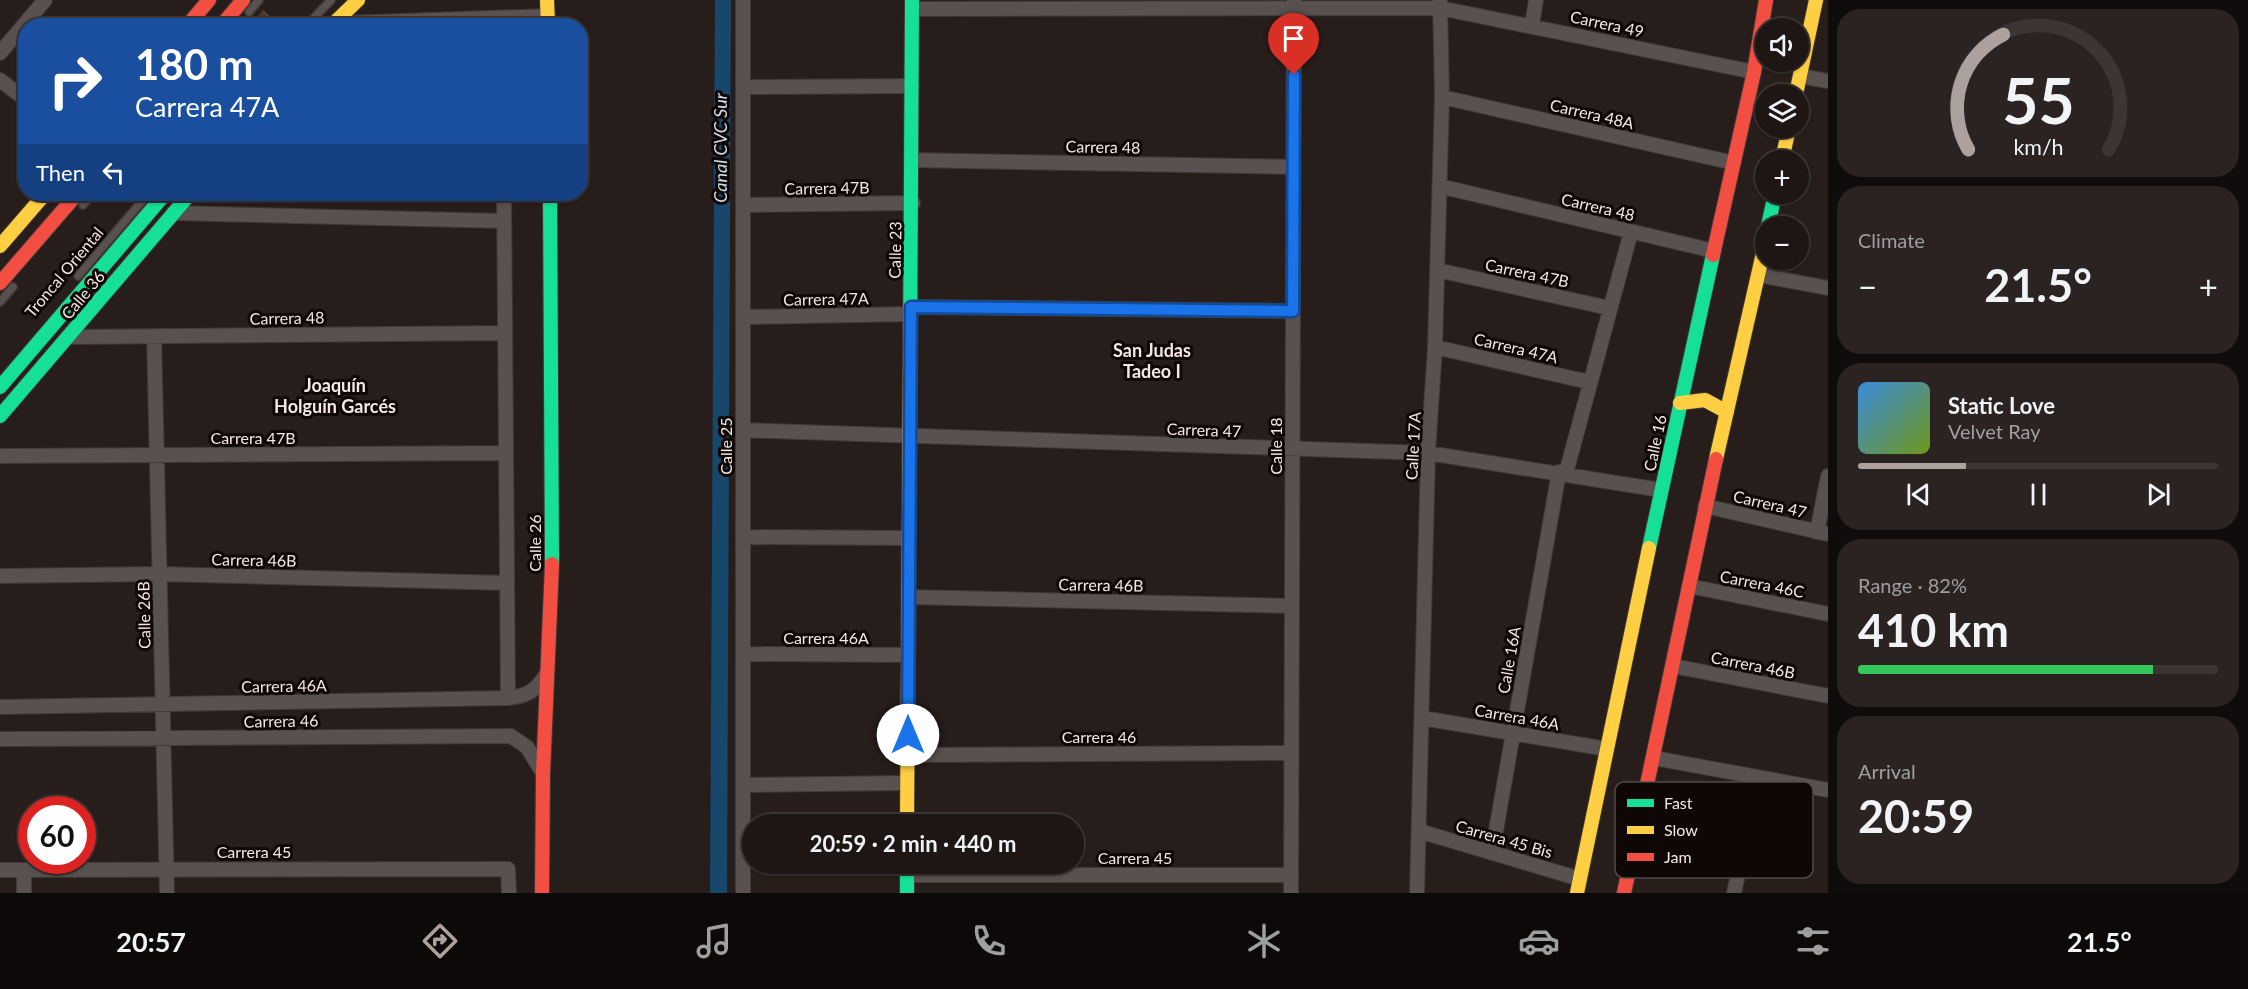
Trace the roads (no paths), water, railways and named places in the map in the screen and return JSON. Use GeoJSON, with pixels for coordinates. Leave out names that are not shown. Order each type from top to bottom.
{"type":"FeatureCollection","features":[{"type":"Feature","properties":{"kind":"main road"},"geometry":{"type":"LineString","coordinates":[[194,18],[209,0]]}},
{"type":"Feature","properties":{"kind":"main road"},"geometry":{"type":"LineString","coordinates":[[228,18],[243,0]]}},
{"type":"Feature","properties":{"kind":"main road"},"geometry":{"type":"LineString","coordinates":[[339,18],[358,0]]}},
{"type":"Feature","properties":{"kind":"main road"},"geometry":{"type":"LineString","coordinates":[[350,18],[366,0]]}},
{"type":"Feature","properties":{"kind":"main road"},"geometry":{"type":"LineString","coordinates":[[547,0],[548,18]]}},
{"type":"Feature","properties":{"kind":"main road","name":"Calle 16"},"geometry":{"type":"LineString","coordinates":[[1578,886],[1684,382],[1754,72],[1766,0]]}},
{"type":"Feature","properties":{"kind":"main road"},"geometry":{"type":"LineString","coordinates":[[1798,84],[1816,0]]}},
{"type":"Feature","properties":{"kind":"main road","name":"Calle 23"},"geometry":{"type":"LineString","coordinates":[[907,814],[913,203],[912,4]]}},
{"type":"Feature","properties":{"kind":"main road"},"geometry":{"type":"LineString","coordinates":[[0,246],[39,201]]}},
{"type":"Feature","properties":{"kind":"main road"},"geometry":{"type":"LineString","coordinates":[[0,283],[70,201]]}},
{"type":"Feature","properties":{"kind":"main road"},"geometry":{"type":"LineString","coordinates":[[0,387],[159,201]]}},
{"type":"Feature","properties":{"kind":"main road","name":"Calle 36"},"geometry":{"type":"LineString","coordinates":[[0,417],[184,201]]}},
{"type":"Feature","properties":{"kind":"main road","name":"Calle 26"},"geometry":{"type":"LineString","coordinates":[[542,893],[543,774],[552,572],[550,201]]}},
{"type":"Feature","properties":{"kind":"main road"},"geometry":{"type":"LineString","coordinates":[[1649,782],[1705,506],[1759,270]]}},
{"type":"Feature","properties":{"kind":"main road"},"geometry":{"type":"LineString","coordinates":[[1684,382],[1707,393],[1731,392]]}},
{"type":"Feature","properties":{"kind":"main road"},"geometry":{"type":"LineString","coordinates":[[1680,403],[1692,399],[1705,399],[1717,404],[1727,412]]}},
{"type":"Feature","properties":{"kind":"main road"},"geometry":{"type":"LineString","coordinates":[[906,893],[907,874]]}},
{"type":"Feature","properties":{"kind":"main road"},"geometry":{"type":"LineString","coordinates":[[1624,893],[1627,878]]}},
{"type":"Feature","properties":{"kind":"street"},"geometry":{"type":"LineString","coordinates":[[30,18],[45,0]]}},
{"type":"Feature","properties":{"kind":"street","name":"Calle 25"},"geometry":{"type":"LineString","coordinates":[[742,0],[743,893]]}},
{"type":"Feature","properties":{"kind":"street"},"geometry":{"type":"LineString","coordinates":[[1532,25],[1536,0]]}},
{"type":"Feature","properties":{"kind":"street","name":"Calle 18"},"geometry":{"type":"LineString","coordinates":[[1291,893],[1294,3]]}},
{"type":"Feature","properties":{"kind":"street","name":"Carrera 49"},"geometry":{"type":"LineString","coordinates":[[912,4],[1440,4],[1754,72]]}},
{"type":"Feature","properties":{"kind":"street","name":"Calle 17A"},"geometry":{"type":"LineString","coordinates":[[1417,893],[1428,453],[1436,346],[1442,98],[1440,4]]}},
{"type":"Feature","properties":{"kind":"street"},"geometry":{"type":"LineString","coordinates":[[0,53],[18,32]]}},
{"type":"Feature","properties":{"kind":"street"},"geometry":{"type":"LineString","coordinates":[[1800,76],[1828,81]]}},
{"type":"Feature","properties":{"kind":"street"},"geometry":{"type":"LineString","coordinates":[[0,80],[18,94]]}},
{"type":"Feature","properties":{"kind":"street"},"geometry":{"type":"LineString","coordinates":[[742,87],[912,86]]}},
{"type":"Feature","properties":{"kind":"street","name":"Carrera 48A"},"geometry":{"type":"LineString","coordinates":[[1442,98],[1734,163]]}},
{"type":"Feature","properties":{"kind":"street","name":"Carrera 48"},"geometry":{"type":"LineString","coordinates":[[912,160],[1294,167]]}},
{"type":"Feature","properties":{"kind":"street","name":"Carrera 48"},"geometry":{"type":"LineString","coordinates":[[1439,186],[1714,252]]}},
{"type":"Feature","properties":{"kind":"street","name":"Calle 26"},"geometry":{"type":"LineString","coordinates":[[504,201],[508,698]]}},
{"type":"Feature","properties":{"kind":"street","name":"Carrera 47B"},"geometry":{"type":"LineString","coordinates":[[743,205],[913,203]]}},
{"type":"Feature","properties":{"kind":"street"},"geometry":{"type":"LineString","coordinates":[[173,213],[504,221]]}},
{"type":"Feature","properties":{"kind":"street","name":"Calle 16A"},"geometry":{"type":"LineString","coordinates":[[1492,853],[1562,473],[1631,232]]}},
{"type":"Feature","properties":{"kind":"street","name":"Carrera 47B"},"geometry":{"type":"LineString","coordinates":[[1437,270],[1609,308]]}},
{"type":"Feature","properties":{"kind":"street"},"geometry":{"type":"LineString","coordinates":[[1758,275],[1828,288]]}},
{"type":"Feature","properties":{"kind":"street","name":"Carrera 47A"},"geometry":{"type":"LineString","coordinates":[[743,317],[911,310],[1293,311]]}},
{"type":"Feature","properties":{"kind":"street","name":"Carrera 48"},"geometry":{"type":"LineString","coordinates":[[69,337],[505,333]]}},
{"type":"Feature","properties":{"kind":"street","name":"Calle 26B"},"geometry":{"type":"LineString","coordinates":[[154,336],[167,893]]}},
{"type":"Feature","properties":{"kind":"street","name":"Carrera 47A"},"geometry":{"type":"LineString","coordinates":[[1436,346],[1589,382]]}},
{"type":"Feature","properties":{"kind":"street","name":"Carrera 47"},"geometry":{"type":"LineString","coordinates":[[743,430],[1428,453],[1662,490]]}},
{"type":"Feature","properties":{"kind":"street","name":"Carrera 47B"},"geometry":{"type":"LineString","coordinates":[[0,456],[506,453]]}},
{"type":"Feature","properties":{"kind":"street"},"geometry":{"type":"LineString","coordinates":[[1822,533],[1828,476]]}},
{"type":"Feature","properties":{"kind":"street","name":"Carrera 47"},"geometry":{"type":"LineString","coordinates":[[1705,506],[1822,533]]}},
{"type":"Feature","properties":{"kind":"street"},"geometry":{"type":"LineString","coordinates":[[743,537],[909,538]]}},
{"type":"Feature","properties":{"kind":"street","name":"Carrera 46B"},"geometry":{"type":"LineString","coordinates":[[0,576],[159,574],[507,583]]}},
{"type":"Feature","properties":{"kind":"street","name":"Carrera 46C"},"geometry":{"type":"LineString","coordinates":[[1689,586],[1828,614]]}},
{"type":"Feature","properties":{"kind":"street","name":"Carrera 46B"},"geometry":{"type":"LineString","coordinates":[[909,597],[1292,606]]}},
{"type":"Feature","properties":{"kind":"street","name":"Carrera 46A"},"geometry":{"type":"LineString","coordinates":[[743,654],[908,655]]}},
{"type":"Feature","properties":{"kind":"street","name":"Carrera 46A"},"geometry":{"type":"LineString","coordinates":[[0,707],[162,706],[523,697],[536,689],[545,677],[547,662]]}},
{"type":"Feature","properties":{"kind":"street","name":"Carrera 46B"},"geometry":{"type":"LineString","coordinates":[[1673,666],[1828,696]]}},
{"type":"Feature","properties":{"kind":"street","name":"Carrera 46A"},"geometry":{"type":"LineString","coordinates":[[1422,718],[1607,749]]}},
{"type":"Feature","properties":{"kind":"street","name":"Carrera 46"},"geometry":{"type":"LineString","coordinates":[[0,739],[511,736],[527,747],[543,774]]}},
{"type":"Feature","properties":{"kind":"street","name":"Carrera 46"},"geometry":{"type":"LineString","coordinates":[[908,755],[1291,753]]}},
{"type":"Feature","properties":{"kind":"street"},"geometry":{"type":"LineString","coordinates":[[1654,758],[1786,782]]}},
{"type":"Feature","properties":{"kind":"street"},"geometry":{"type":"LineString","coordinates":[[1758,782],[1759,777]]}},
{"type":"Feature","properties":{"kind":"street"},"geometry":{"type":"LineString","coordinates":[[743,785],[907,783]]}},
{"type":"Feature","properties":{"kind":"street"},"geometry":{"type":"LineString","coordinates":[[1813,787],[1828,790]]}},
{"type":"Feature","properties":{"kind":"street","name":"Carrera 45 Bis"},"geometry":{"type":"LineString","coordinates":[[1419,831],[1492,853],[1578,886]]}},
{"type":"Feature","properties":{"kind":"street","name":"Carrera 45"},"geometry":{"type":"LineString","coordinates":[[96,869],[508,869],[509,893]]}},
{"type":"Feature","properties":{"kind":"street","name":"Carrera 45"},"geometry":{"type":"LineString","coordinates":[[0,870],[18,870]]}},
{"type":"Feature","properties":{"kind":"street","name":"Carrera 45"},"geometry":{"type":"LineString","coordinates":[[1084,871],[1291,874]]}},
{"type":"Feature","properties":{"kind":"street"},"geometry":{"type":"LineString","coordinates":[[24,874],[24,893]]}},
{"type":"Feature","properties":{"kind":"street"},"geometry":{"type":"LineString","coordinates":[[1734,893],[1737,878]]}},
{"type":"Feature","properties":{"kind":"lane"},"geometry":{"type":"LineString","coordinates":[[244,17],[259,0]]}},
{"type":"Feature","properties":{"kind":"lane"},"geometry":{"type":"LineString","coordinates":[[314,18],[331,0]]}},
{"type":"Feature","properties":{"kind":"lane","name":"Troncal Oriental"},"geometry":{"type":"LineString","coordinates":[[78,212],[87,201]]}},
{"type":"Feature","properties":{"kind":"lane","name":"Troncal Oriental"},"geometry":{"type":"LineString","coordinates":[[74,281],[142,201]]}},
{"type":"Feature","properties":{"kind":"lane","name":"Troncal Oriental"},"geometry":{"type":"LineString","coordinates":[[0,302],[15,284]]}},
{"type":"Feature","properties":{"kind":"water","name":"Canal CVC Sur"},"geometry":{"type":"Polygon","coordinates":[[[715,0],[731,0],[727,893],[710,893],[715,0]]]}},
{"type":"Feature","properties":{"kind":"district","name":"San Judas Tadeo I"},"geometry":{"type":"Point","coordinates":[1152,361]}},
{"type":"Feature","properties":{"kind":"district","name":"Joaquín Holguín Garcés"},"geometry":{"type":"Point","coordinates":[335,396]}}]}
